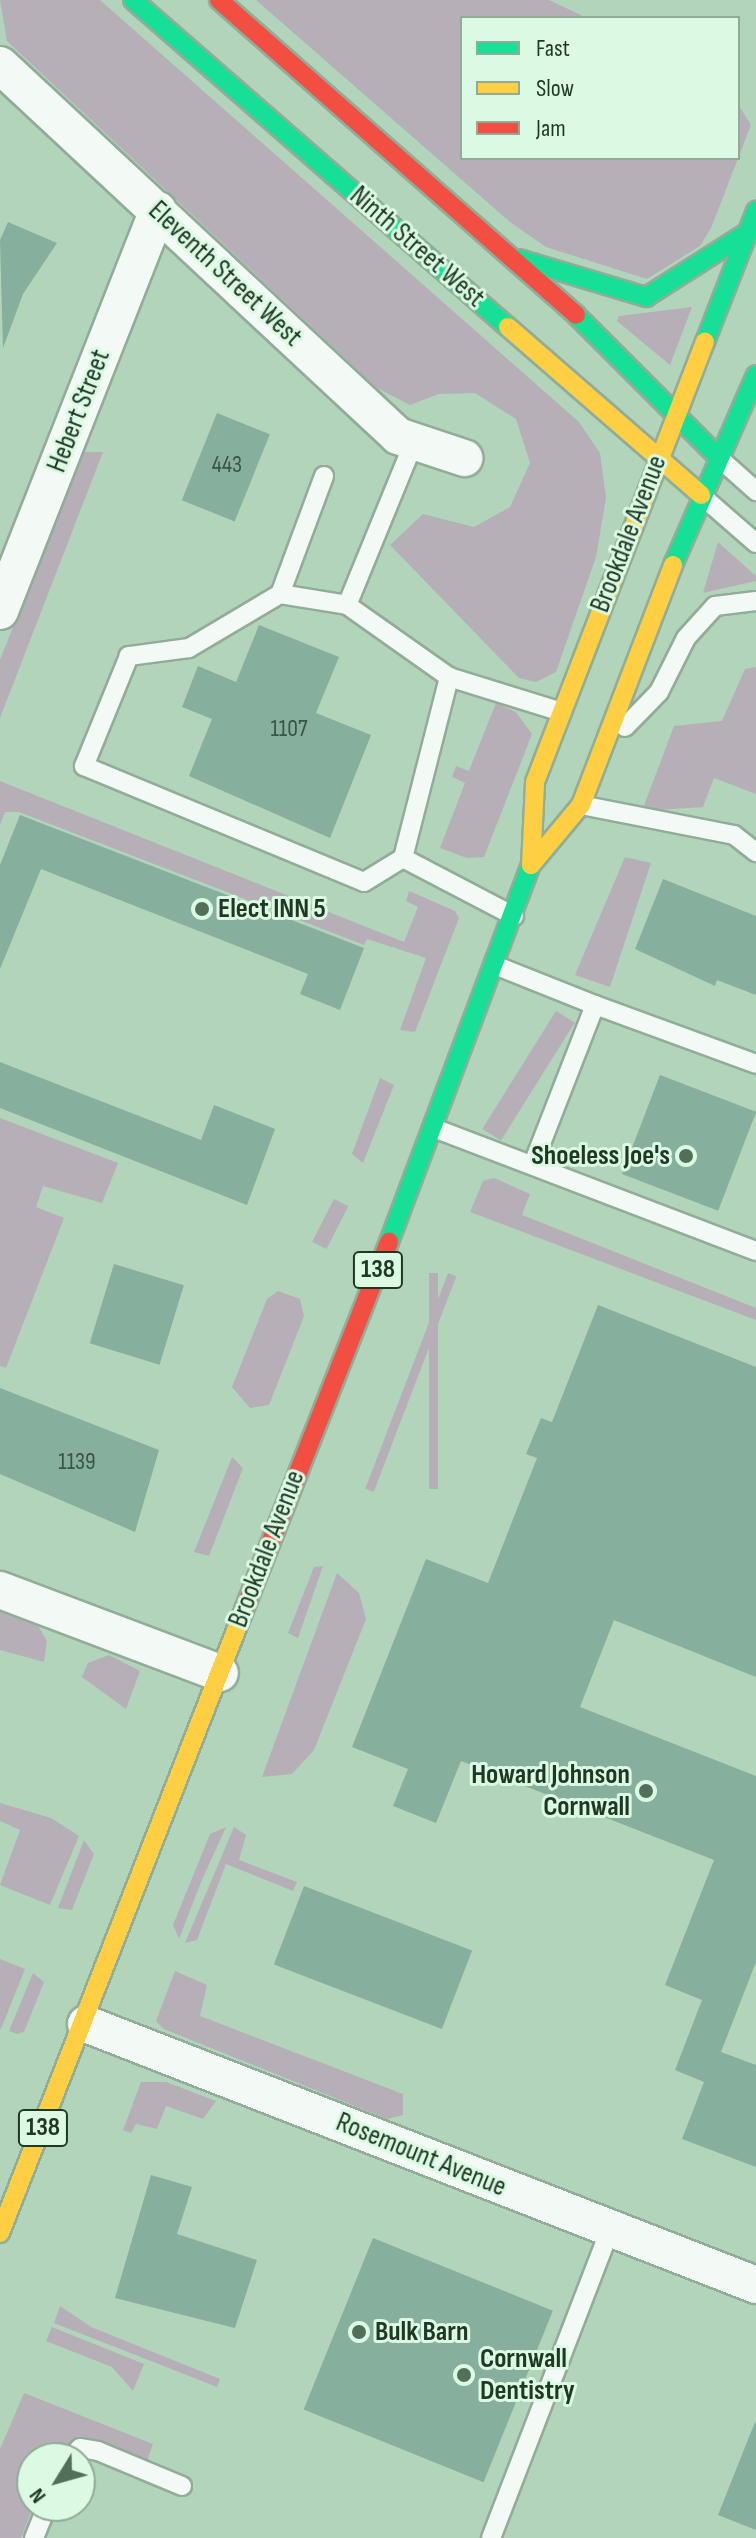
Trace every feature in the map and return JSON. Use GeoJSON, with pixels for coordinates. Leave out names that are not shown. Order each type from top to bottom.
{"type":"FeatureCollection","features":[{"type":"Feature","properties":{"kind":"main road","name":"Ninth Street West"},"geometry":{"type":"LineString","coordinates":[[133,0],[701,495]]}},
{"type":"Feature","properties":{"kind":"main road","name":"Ninth Street West"},"geometry":{"type":"LineString","coordinates":[[219,0],[519,259],[719,458]]}},
{"type":"Feature","properties":{"kind":"main road","name":"Brookdale Avenue"},"geometry":{"type":"LineString","coordinates":[[0,2233],[86,2024],[497,966],[531,865],[535,782],[675,413],[756,211]]}},
{"type":"Feature","properties":{"kind":"main road"},"geometry":{"type":"LineString","coordinates":[[519,259],[646,297],[748,232]]}},
{"type":"Feature","properties":{"kind":"main road","name":"Brookdale Avenue"},"geometry":{"type":"LineString","coordinates":[[531,865],[581,805],[609,743],[701,495],[756,375]]}},
{"type":"Feature","properties":{"kind":"street","name":"Eleventh Street West"},"geometry":{"type":"LineString","coordinates":[[0,65],[398,436],[464,458]]}},
{"type":"Feature","properties":{"kind":"street","name":"Hebert Street"},"geometry":{"type":"LineString","coordinates":[[0,611],[158,210]]}},
{"type":"Feature","properties":{"kind":"street"},"geometry":{"type":"LineString","coordinates":[[0,1590],[220,1673]]}},
{"type":"Feature","properties":{"kind":"street","name":"Rosemount Avenue"},"geometry":{"type":"LineString","coordinates":[[86,2024],[756,2285]]}},
{"type":"Feature","properties":{"kind":"lane"},"geometry":{"type":"LineString","coordinates":[[347,605],[414,442]]}},
{"type":"Feature","properties":{"kind":"lane"},"geometry":{"type":"LineString","coordinates":[[719,458],[756,491]]}},
{"type":"Feature","properties":{"kind":"lane"},"geometry":{"type":"LineString","coordinates":[[324,476],[280,594],[189,648],[129,656],[84,766],[364,882],[403,858],[449,677]]}},
{"type":"Feature","properties":{"kind":"lane"},"geometry":{"type":"LineString","coordinates":[[701,495],[756,543]]}},
{"type":"Feature","properties":{"kind":"lane"},"geometry":{"type":"LineString","coordinates":[[280,594],[347,605],[449,677],[562,712]]}},
{"type":"Feature","properties":{"kind":"lane"},"geometry":{"type":"LineString","coordinates":[[609,743],[659,692],[686,638],[715,606],[756,601]]}},
{"type":"Feature","properties":{"kind":"lane"},"geometry":{"type":"LineString","coordinates":[[581,805],[734,835],[756,852]]}},
{"type":"Feature","properties":{"kind":"lane"},"geometry":{"type":"LineString","coordinates":[[403,858],[514,916]]}},
{"type":"Feature","properties":{"kind":"lane"},"geometry":{"type":"LineString","coordinates":[[497,966],[756,1064]]}},
{"type":"Feature","properties":{"kind":"lane"},"geometry":{"type":"LineString","coordinates":[[533,1164],[595,1005]]}},
{"type":"Feature","properties":{"kind":"lane"},"geometry":{"type":"LineString","coordinates":[[434,1128],[754,1246]]}},
{"type":"Feature","properties":{"kind":"lane"},"geometry":{"type":"LineString","coordinates":[[491,2538],[610,2230]]}},
{"type":"Feature","properties":{"kind":"lane"},"geometry":{"type":"LineString","coordinates":[[96,2451],[182,2486]]}},
{"type":"Feature","properties":{"kind":"shaded area"},"geometry":{"type":"Polygon","coordinates":[[[0,0],[100,0],[579,422],[600,453],[606,498],[596,557],[556,672],[536,682],[519,678],[390,545],[423,514],[474,527],[510,507],[530,463],[516,419],[475,393],[439,394],[410,405],[377,388],[7,41],[0,0]]]}},
{"type":"Feature","properties":{"kind":"shaded area"},"geometry":{"type":"Polygon","coordinates":[[[256,0],[549,0],[583,16],[460,16],[460,160],[737,160],[711,228],[700,246],[647,279],[546,247],[510,222],[256,0]]]}},
{"type":"Feature","properties":{"kind":"shaded area"},"geometry":{"type":"Polygon","coordinates":[[[740,107],[751,125],[740,153],[740,107]]]}},
{"type":"Feature","properties":{"kind":"shaded area"},"geometry":{"type":"Polygon","coordinates":[[[692,307],[670,365],[617,321],[619,316],[692,307]]]}},
{"type":"Feature","properties":{"kind":"shaded area"},"geometry":{"type":"Polygon","coordinates":[[[82,452],[103,452],[0,718],[0,660],[82,452]]]}},
{"type":"Feature","properties":{"kind":"shaded area"},"geometry":{"type":"Polygon","coordinates":[[[718,542],[756,576],[756,581],[703,593],[718,542]]]}},
{"type":"Feature","properties":{"kind":"shaded area"},"geometry":{"type":"Polygon","coordinates":[[[756,667],[756,794],[714,778],[703,807],[642,811],[674,726],[722,721],[745,669],[756,667]]]}},
{"type":"Feature","properties":{"kind":"shaded area"},"geometry":{"type":"Polygon","coordinates":[[[496,703],[516,712],[532,734],[484,857],[467,858],[440,848],[465,783],[452,777],[456,766],[469,771],[496,703]]]}},
{"type":"Feature","properties":{"kind":"shaded area"},"geometry":{"type":"Polygon","coordinates":[[[0,781],[404,942],[418,907],[406,901],[409,891],[455,911],[459,918],[415,1032],[400,1030],[426,958],[367,939],[364,945],[19,812],[5,812],[0,825],[0,781]]]}},
{"type":"Feature","properties":{"kind":"shaded area"},"geometry":{"type":"Polygon","coordinates":[[[625,857],[651,863],[610,987],[575,975],[625,857]]]}},
{"type":"Feature","properties":{"kind":"shaded area"},"geometry":{"type":"Polygon","coordinates":[[[556,1011],[575,1023],[501,1141],[482,1129],[556,1011]]]}},
{"type":"Feature","properties":{"kind":"shaded area"},"geometry":{"type":"Polygon","coordinates":[[[380,1078],[394,1085],[363,1163],[352,1154],[380,1078]]]}},
{"type":"Feature","properties":{"kind":"shaded area"},"geometry":{"type":"Polygon","coordinates":[[[0,1118],[118,1163],[102,1203],[43,1186],[36,1207],[64,1218],[6,1368],[0,1366],[0,1118]]]}},
{"type":"Feature","properties":{"kind":"shaded area"},"geometry":{"type":"Polygon","coordinates":[[[494,1178],[530,1194],[522,1215],[756,1308],[756,1320],[470,1212],[483,1181],[494,1178]]]}},
{"type":"Feature","properties":{"kind":"shaded area"},"geometry":{"type":"Polygon","coordinates":[[[334,1199],[348,1206],[326,1249],[312,1242],[334,1199]]]}},
{"type":"Feature","properties":{"kind":"shaded area"},"geometry":{"type":"Polygon","coordinates":[[[429,1273],[438,1273],[438,1489],[429,1489],[429,1273]]]}},
{"type":"Feature","properties":{"kind":"shaded area"},"geometry":{"type":"Polygon","coordinates":[[[448,1273],[456,1276],[374,1492],[365,1489],[448,1273]]]}},
{"type":"Feature","properties":{"kind":"shaded area"},"geometry":{"type":"Polygon","coordinates":[[[278,1291],[300,1299],[304,1316],[269,1405],[250,1408],[232,1387],[267,1299],[278,1291]]]}},
{"type":"Feature","properties":{"kind":"shaded area"},"geometry":{"type":"Polygon","coordinates":[[[232,1457],[243,1468],[209,1556],[194,1552],[232,1457]]]}},
{"type":"Feature","properties":{"kind":"shaded area"},"geometry":{"type":"Polygon","coordinates":[[[323,1566],[298,1638],[288,1633],[314,1567],[323,1566]]]}},
{"type":"Feature","properties":{"kind":"shaded area"},"geometry":{"type":"Polygon","coordinates":[[[337,1573],[359,1593],[366,1619],[314,1750],[292,1774],[262,1777],[337,1573]]]}},
{"type":"Feature","properties":{"kind":"shaded area"},"geometry":{"type":"Polygon","coordinates":[[[0,1612],[38,1626],[47,1641],[44,1662],[0,1650],[0,1612]]]}},
{"type":"Feature","properties":{"kind":"shaded area"},"geometry":{"type":"Polygon","coordinates":[[[109,1655],[140,1671],[126,1709],[82,1677],[88,1663],[109,1655]]]}},
{"type":"Feature","properties":{"kind":"shaded area"},"geometry":{"type":"Polygon","coordinates":[[[0,1803],[51,1818],[79,1836],[50,1905],[0,1885],[20,1830],[0,1821],[0,1803]]]}},
{"type":"Feature","properties":{"kind":"shaded area"},"geometry":{"type":"Polygon","coordinates":[[[226,1827],[179,1939],[173,1925],[210,1834],[226,1827]]]}},
{"type":"Feature","properties":{"kind":"shaded area"},"geometry":{"type":"Polygon","coordinates":[[[234,1827],[246,1835],[239,1860],[297,1882],[293,1891],[226,1864],[197,1940],[185,1943],[234,1827]]]}},
{"type":"Feature","properties":{"kind":"shaded area"},"geometry":{"type":"Polygon","coordinates":[[[84,1840],[94,1854],[72,1910],[58,1908],[84,1840]]]}},
{"type":"Feature","properties":{"kind":"shaded area"},"geometry":{"type":"Polygon","coordinates":[[[0,1959],[25,1969],[1,2029],[0,2028],[0,1959]]]}},
{"type":"Feature","properties":{"kind":"shaded area"},"geometry":{"type":"Polygon","coordinates":[[[175,1971],[207,1985],[200,2016],[403,2094],[403,2115],[387,2119],[164,2029],[156,2021],[175,1971]]]}},
{"type":"Feature","properties":{"kind":"shaded area"},"geometry":{"type":"Polygon","coordinates":[[[33,1973],[44,1982],[24,2032],[17,2034],[9,2031],[33,1973]]]}},
{"type":"Feature","properties":{"kind":"shaded area"},"geometry":{"type":"Polygon","coordinates":[[[141,2082],[166,2082],[216,2101],[203,2119],[166,2106],[157,2129],[136,2124],[131,2133],[123,2130],[141,2082]]]}},
{"type":"Feature","properties":{"kind":"shaded area"},"geometry":{"type":"Polygon","coordinates":[[[60,2306],[91,2327],[220,2379],[217,2387],[54,2323],[60,2306]]]}},
{"type":"Feature","properties":{"kind":"shaded area"},"geometry":{"type":"Polygon","coordinates":[[[52,2327],[144,2364],[133,2391],[112,2367],[46,2341],[52,2327]]]}},
{"type":"Feature","properties":{"kind":"shaded area"},"geometry":{"type":"Polygon","coordinates":[[[24,2393],[153,2444],[147,2461],[82,2439],[77,2442],[16,2442],[16,2522],[27,2522],[21,2538],[0,2538],[0,2449],[24,2393]]]}},
{"type":"Feature","properties":{"kind":"building"},"geometry":{"type":"Polygon","coordinates":[[[8,222],[57,243],[23,294],[3,348],[0,240],[8,222]]]}},
{"type":"Feature","properties":{"kind":"building"},"geometry":{"type":"Polygon","coordinates":[[[217,413],[270,434],[235,522],[182,500],[217,413]]]}},
{"type":"Feature","properties":{"kind":"building"},"geometry":{"type":"Polygon","coordinates":[[[259,625],[339,657],[316,713],[371,735],[330,838],[189,776],[212,719],[182,707],[198,666],[236,682],[259,625]]]}},
{"type":"Feature","properties":{"kind":"building","name":"Elect INN 5"},"geometry":{"type":"Polygon","coordinates":[[[20,815],[364,948],[340,1010],[300,994],[308,974],[41,869],[0,969],[0,865],[20,815]]]}},
{"type":"Feature","properties":{"kind":"building"},"geometry":{"type":"Polygon","coordinates":[[[663,879],[756,916],[756,995],[717,980],[715,986],[635,949],[663,879]]]}},
{"type":"Feature","properties":{"kind":"building"},"geometry":{"type":"Polygon","coordinates":[[[0,1062],[201,1140],[214,1105],[275,1129],[247,1205],[0,1108],[0,1062]]]}},
{"type":"Feature","properties":{"kind":"building","name":"Shoeless Joe's"},"geometry":{"type":"Polygon","coordinates":[[[660,1075],[756,1112],[718,1211],[622,1174],[660,1075]]]}},
{"type":"Feature","properties":{"kind":"building"},"geometry":{"type":"Polygon","coordinates":[[[114,1264],[184,1285],[160,1365],[90,1343],[114,1264]]]}},
{"type":"Feature","properties":{"kind":"building"},"geometry":{"type":"Polygon","coordinates":[[[598,1305],[756,1367],[756,1677],[614,1620],[580,1707],[756,1776],[756,1962],[721,2052],[756,2065],[756,2167],[682,2139],[704,2082],[675,2070],[702,2000],[665,1985],[714,1860],[461,1761],[436,1823],[393,1806],[408,1769],[352,1747],[426,1559],[488,1583],[537,1458],[526,1454],[541,1418],[552,1422],[598,1305]]]}},
{"type":"Feature","properties":{"kind":"building"},"geometry":{"type":"Polygon","coordinates":[[[0,1388],[159,1450],[135,1532],[0,1474],[0,1388]]]}},
{"type":"Feature","properties":{"kind":"building"},"geometry":{"type":"Polygon","coordinates":[[[304,1886],[472,1951],[442,2029],[274,1964],[304,1886]]]}},
{"type":"Feature","properties":{"kind":"building"},"geometry":{"type":"Polygon","coordinates":[[[151,2175],[192,2187],[177,2234],[257,2260],[235,2328],[115,2298],[151,2175]]]}},
{"type":"Feature","properties":{"kind":"building"},"geometry":{"type":"Polygon","coordinates":[[[373,2238],[553,2311],[484,2482],[304,2410],[373,2238]]]}},
{"type":"Feature","properties":{"kind":"building"},"geometry":{"type":"Polygon","coordinates":[[[756,2423],[756,2530],[718,2515],[756,2423]]]}},
{"type":"Feature","properties":{"kind":"traffic: fast"},"geometry":{"type":"LineString","coordinates":[[133,0],[508,327]]}},
{"type":"Feature","properties":{"kind":"traffic: fast"},"geometry":{"type":"LineString","coordinates":[[705,342],[756,211]]}},
{"type":"Feature","properties":{"kind":"traffic: fast"},"geometry":{"type":"LineString","coordinates":[[519,259],[646,297],[748,232]]}},
{"type":"Feature","properties":{"kind":"traffic: fast"},"geometry":{"type":"LineString","coordinates":[[576,315],[719,458]]}},
{"type":"Feature","properties":{"kind":"traffic: fast"},"geometry":{"type":"LineString","coordinates":[[673,565],[756,375]]}},
{"type":"Feature","properties":{"kind":"traffic: fast"},"geometry":{"type":"LineString","coordinates":[[389,1242],[531,865]]}},
{"type":"Feature","properties":{"kind":"traffic: slow"},"geometry":{"type":"LineString","coordinates":[[508,327],[701,495]]}},
{"type":"Feature","properties":{"kind":"traffic: slow"},"geometry":{"type":"LineString","coordinates":[[531,865],[535,782],[705,342]]}},
{"type":"Feature","properties":{"kind":"traffic: slow"},"geometry":{"type":"LineString","coordinates":[[531,865],[581,805],[673,565]]}},
{"type":"Feature","properties":{"kind":"traffic: slow"},"geometry":{"type":"LineString","coordinates":[[0,2233],[244,1610]]}},
{"type":"Feature","properties":{"kind":"traffic: jam"},"geometry":{"type":"LineString","coordinates":[[219,0],[576,315]]}},
{"type":"Feature","properties":{"kind":"traffic: jam"},"geometry":{"type":"LineString","coordinates":[[244,1610],[389,1242]]}},
{"type":"Feature","properties":{"kind":"place","name":"Elect INN 5"},"geometry":{"type":"Point","coordinates":[202,909]}},
{"type":"Feature","properties":{"kind":"place","name":"Shoeless Joe's"},"geometry":{"type":"Point","coordinates":[686,1156]}},
{"type":"Feature","properties":{"kind":"place","name":"Howard Johnson Cornwall"},"geometry":{"type":"Point","coordinates":[646,1791]}},
{"type":"Feature","properties":{"kind":"place","name":"Bulk Barn"},"geometry":{"type":"Point","coordinates":[359,2332]}},
{"type":"Feature","properties":{"kind":"place","name":"Cornwall Dentistry"},"geometry":{"type":"Point","coordinates":[464,2375]}}]}
